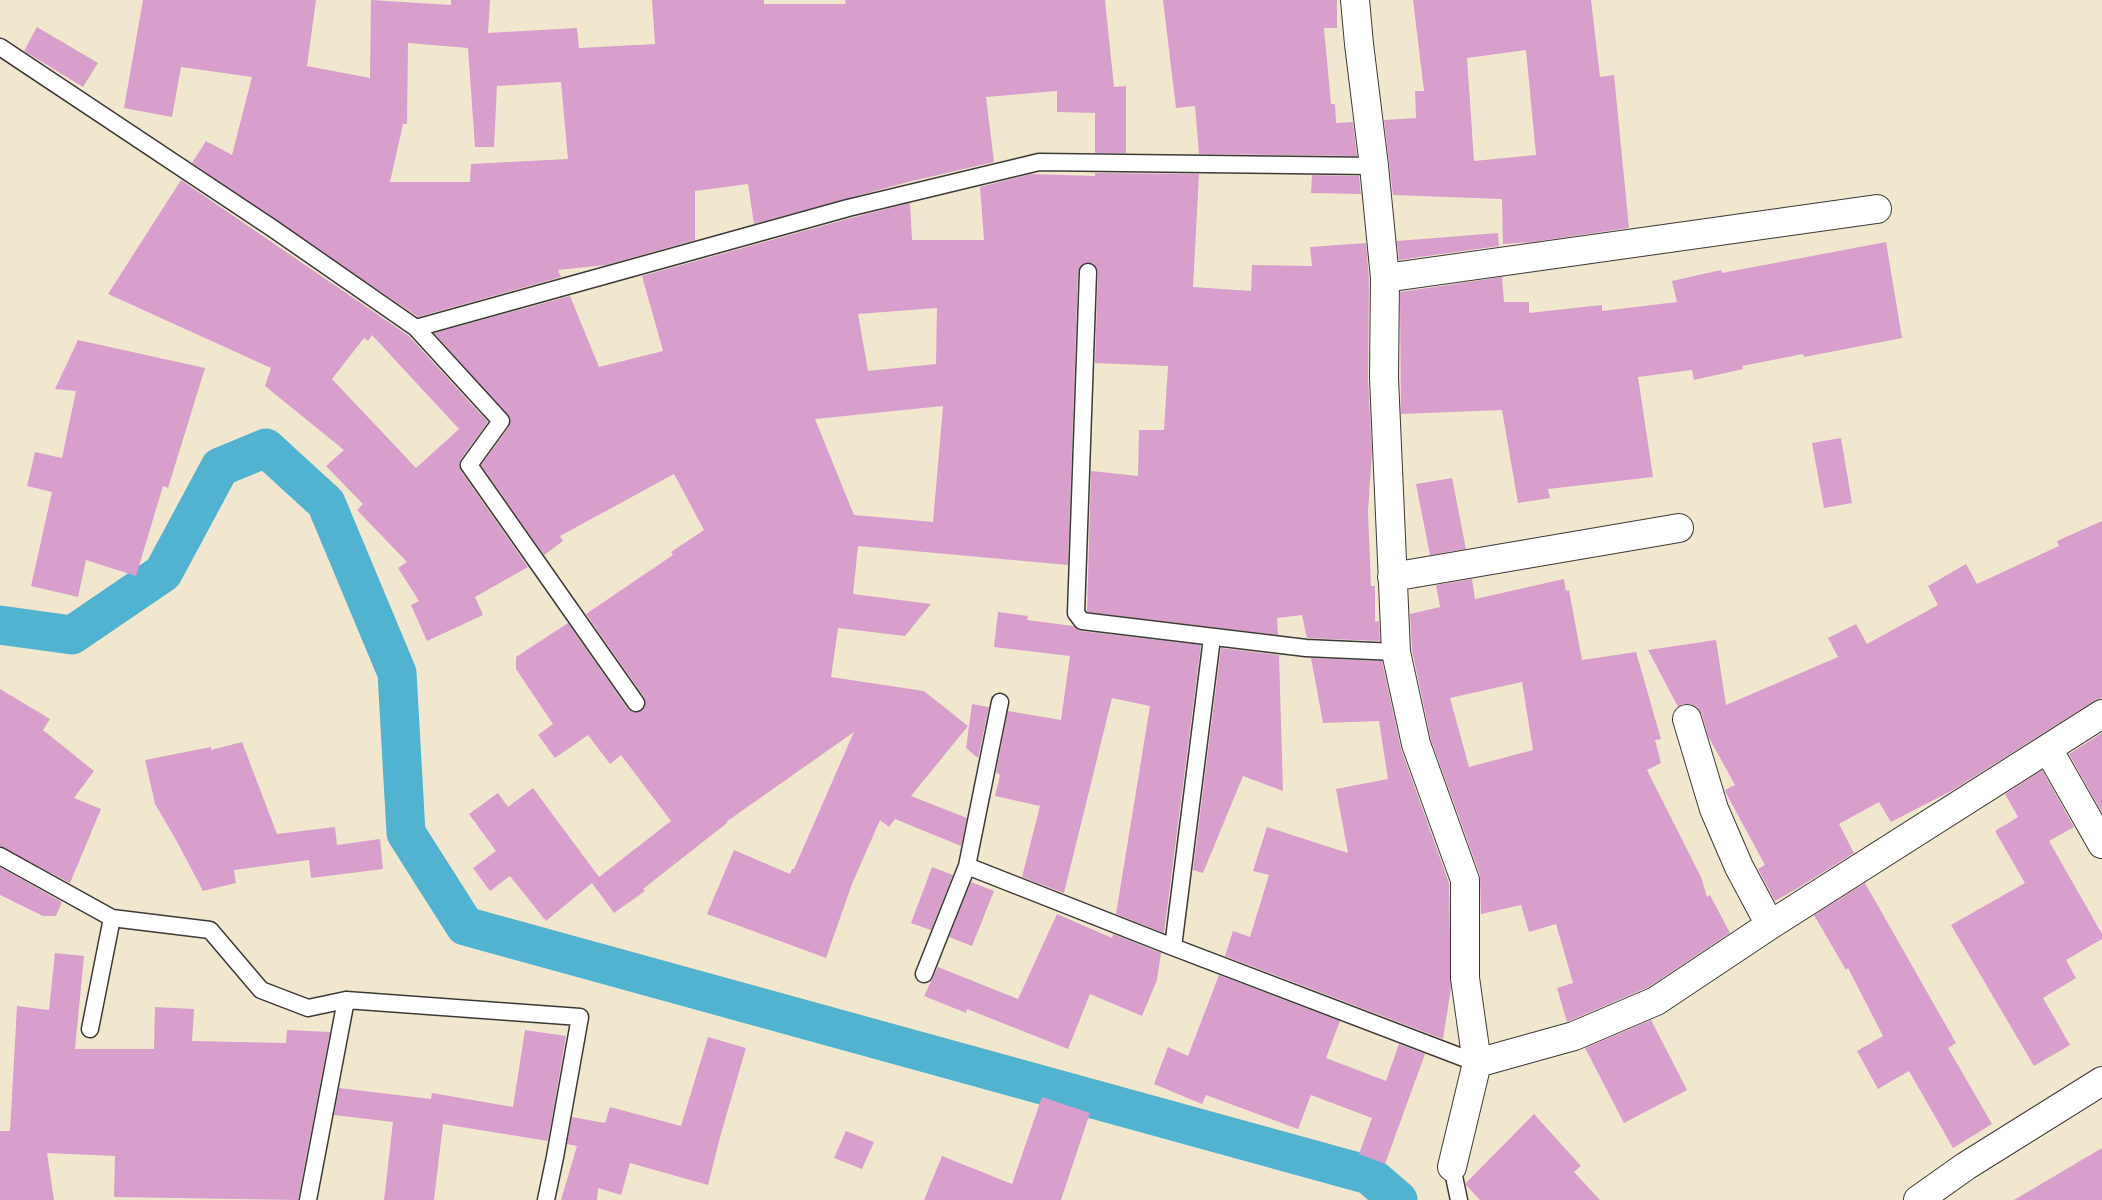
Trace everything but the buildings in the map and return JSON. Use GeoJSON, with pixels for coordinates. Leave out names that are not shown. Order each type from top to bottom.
{"type":"FeatureCollection","features":[{"type":"Feature","properties":{"kind":"street"},"geometry":{"type":"LineString","coordinates":[[1355,0],[1374,166],[1384,278],[1384,378],[1396,652],[1416,744],[1465,880],[1466,978],[1477,1063],[1452,1167]]}},
{"type":"Feature","properties":{"kind":"street"},"geometry":{"type":"LineString","coordinates":[[1384,278],[1877,209]]}},
{"type":"Feature","properties":{"kind":"street"},"geometry":{"type":"LineString","coordinates":[[1392,577],[1679,528]]}},
{"type":"Feature","properties":{"kind":"street"},"geometry":{"type":"LineString","coordinates":[[1477,1063],[1574,1036],[1656,1000],[1770,925],[2102,714]]}},
{"type":"Feature","properties":{"kind":"street"},"geometry":{"type":"LineString","coordinates":[[1687,719],[1714,809],[1739,867],[1770,925]]}},
{"type":"Feature","properties":{"kind":"street"},"geometry":{"type":"LineString","coordinates":[[2048,749],[2102,844]]}},
{"type":"Feature","properties":{"kind":"street"},"geometry":{"type":"LineString","coordinates":[[1918,1200],[1974,1161],[2102,1081]]}},
{"type":"Feature","properties":{"kind":"lane"},"geometry":{"type":"LineString","coordinates":[[0,47],[264,223],[416,328],[501,421],[469,465],[636,703]]}},
{"type":"Feature","properties":{"kind":"lane"},"geometry":{"type":"LineString","coordinates":[[416,328],[848,208],[1039,162],[1374,166]]}},
{"type":"Feature","properties":{"kind":"lane"},"geometry":{"type":"LineString","coordinates":[[1088,272],[1076,613],[1082,621],[1306,648],[1396,652]]}},
{"type":"Feature","properties":{"kind":"lane"},"geometry":{"type":"LineString","coordinates":[[1173,947],[1212,638]]}},
{"type":"Feature","properties":{"kind":"lane"},"geometry":{"type":"LineString","coordinates":[[924,974],[967,866],[1000,702]]}},
{"type":"Feature","properties":{"kind":"lane"},"geometry":{"type":"LineString","coordinates":[[0,856],[112,918],[210,930],[261,990],[308,1008],[346,1000],[580,1017],[546,1200]]}},
{"type":"Feature","properties":{"kind":"lane"},"geometry":{"type":"LineString","coordinates":[[967,866],[1477,1063]]}},
{"type":"Feature","properties":{"kind":"lane"},"geometry":{"type":"LineString","coordinates":[[90,1029],[112,918]]}},
{"type":"Feature","properties":{"kind":"lane"},"geometry":{"type":"LineString","coordinates":[[308,1200],[346,1000]]}},
{"type":"Feature","properties":{"kind":"lane"},"geometry":{"type":"LineString","coordinates":[[1452,1167],[1459,1200]]}},
{"type":"Feature","properties":{"kind":"waterway"},"geometry":{"type":"LineString","coordinates":[[0,625],[72,635],[163,573],[220,467],[266,448],[326,503],[397,673],[406,833],[465,926],[1369,1175],[1398,1200]]}}]}
